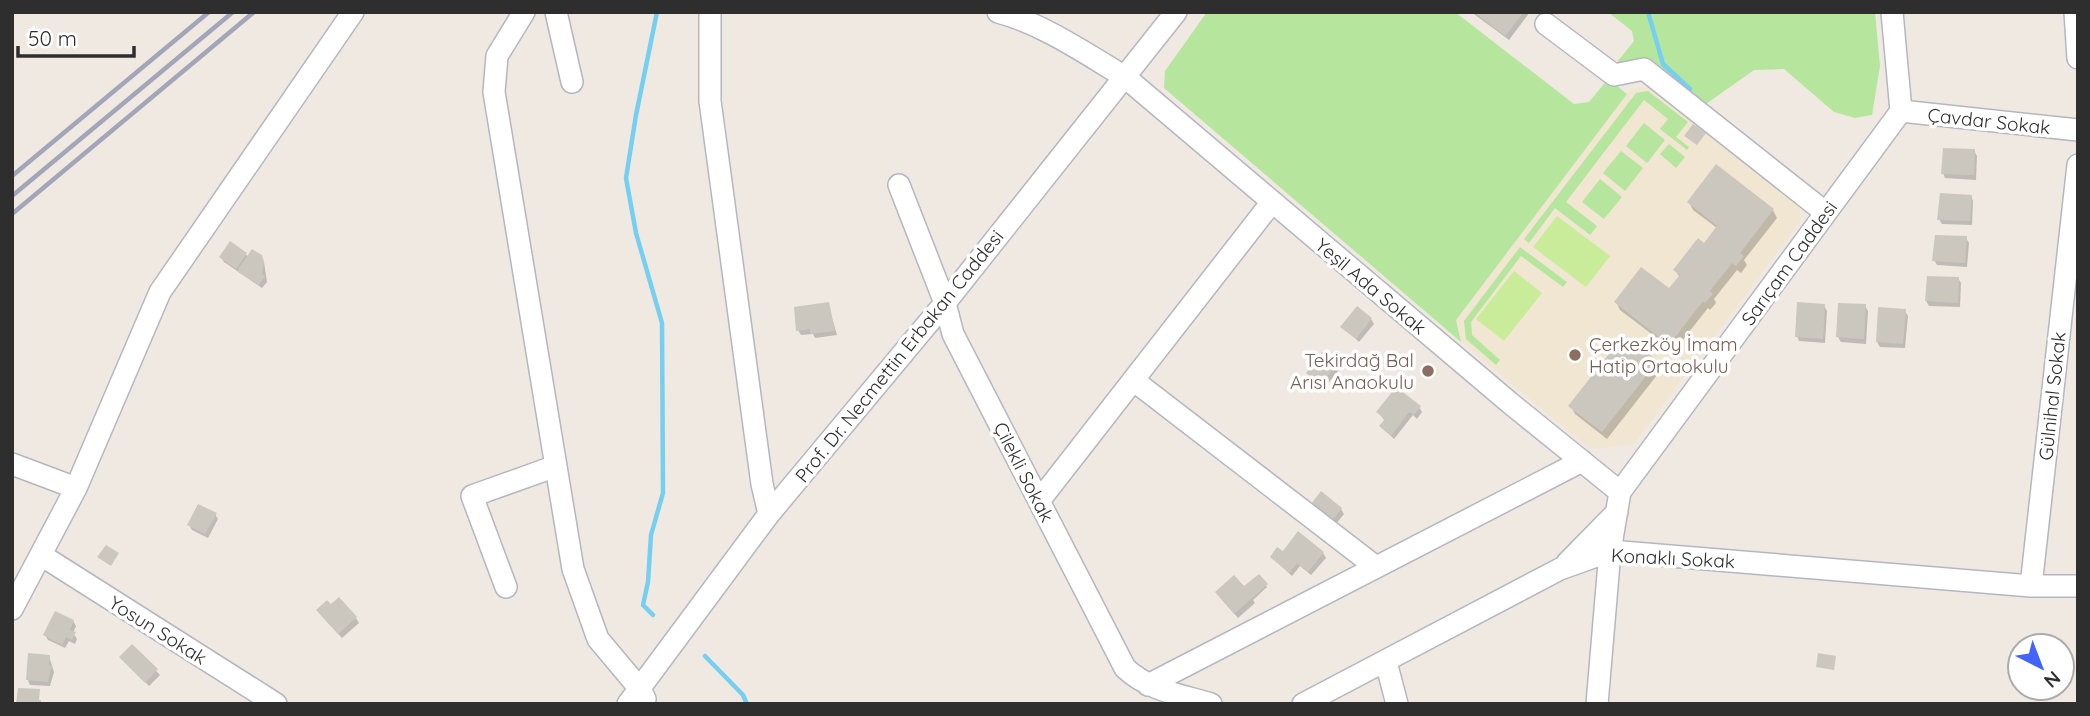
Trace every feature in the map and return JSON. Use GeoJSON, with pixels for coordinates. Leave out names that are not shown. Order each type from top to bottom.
{"type":"FeatureCollection","features":[{"type":"Feature","properties":{"kind":"street"},"geometry":{"type":"LineString","coordinates":[[12,609],[76,488],[160,292],[353,12]]}},
{"type":"Feature","properties":{"kind":"street"},"geometry":{"type":"LineString","coordinates":[[524,12],[497,56],[494,92],[573,569],[598,639],[639,699]]}},
{"type":"Feature","properties":{"kind":"street"},"geometry":{"type":"LineString","coordinates":[[556,12],[572,82]]}},
{"type":"Feature","properties":{"kind":"street"},"geometry":{"type":"LineString","coordinates":[[710,12],[710,101],[762,484],[769,514]]}},
{"type":"Feature","properties":{"kind":"street","name":"Yeşil Ada Sokak"},"geometry":{"type":"LineString","coordinates":[[998,12],[1014,17],[1078,49],[1125,77],[1582,461],[1619,502]]}},
{"type":"Feature","properties":{"kind":"street","name":"Prof. Dr. Necmettin Erbakan Caddesi"},"geometry":{"type":"LineString","coordinates":[[639,699],[672,645],[769,514],[945,303],[1176,12]]}},
{"type":"Feature","properties":{"kind":"street"},"geometry":{"type":"LineString","coordinates":[[1892,12],[1901,111]]}},
{"type":"Feature","properties":{"kind":"street"},"geometry":{"type":"LineString","coordinates":[[2075,12],[2078,58]]}},
{"type":"Feature","properties":{"kind":"street"},"geometry":{"type":"LineString","coordinates":[[1546,24],[1614,75],[1644,69],[1826,212]]}},
{"type":"Feature","properties":{"kind":"street","name":"Çavdar Sokak"},"geometry":{"type":"LineString","coordinates":[[1901,111],[2078,130]]}},
{"type":"Feature","properties":{"kind":"street","name":"Sarıçam Caddesi"},"geometry":{"type":"LineString","coordinates":[[1597,704],[1609,551],[1619,502],[1901,111]]}},
{"type":"Feature","properties":{"kind":"street","name":"Gülnihal Sokak"},"geometry":{"type":"LineString","coordinates":[[2031,586],[2078,165]]}},
{"type":"Feature","properties":{"kind":"street","name":"Çilekli Sokak"},"geometry":{"type":"LineString","coordinates":[[899,185],[945,303],[953,334],[1125,668],[1137,680],[1148,685],[1211,704]]}},
{"type":"Feature","properties":{"kind":"street"},"geometry":{"type":"LineString","coordinates":[[1039,501],[1272,202]]}},
{"type":"Feature","properties":{"kind":"street"},"geometry":{"type":"LineString","coordinates":[[1133,380],[1376,567]]}},
{"type":"Feature","properties":{"kind":"street"},"geometry":{"type":"LineString","coordinates":[[1148,685],[1582,461]]}},
{"type":"Feature","properties":{"kind":"street"},"geometry":{"type":"LineString","coordinates":[[12,464],[76,488]]}},
{"type":"Feature","properties":{"kind":"street"},"geometry":{"type":"LineString","coordinates":[[506,587],[472,496],[556,466]]}},
{"type":"Feature","properties":{"kind":"street"},"geometry":{"type":"LineString","coordinates":[[1560,569],[1619,502]]}},
{"type":"Feature","properties":{"kind":"street","name":"Konaklı Sokak"},"geometry":{"type":"LineString","coordinates":[[1303,704],[1560,569],[1609,551],[2031,586],[2078,586]]}},
{"type":"Feature","properties":{"kind":"street","name":"Yosun Sokak"},"geometry":{"type":"LineString","coordinates":[[41,555],[276,704]]}},
{"type":"Feature","properties":{"kind":"street"},"geometry":{"type":"LineString","coordinates":[[1386,662],[1397,704]]}},
{"type":"Feature","properties":{"kind":"shaded area"},"geometry":{"type":"Polygon","coordinates":[[[1652,86],[1798,203],[1801,220],[1634,444],[1590,449],[1461,342],[1456,320],[1630,89],[1652,86]]]}},
{"type":"Feature","properties":{"kind":"green space"},"geometry":{"type":"Polygon","coordinates":[[[1207,12],[1455,12],[1574,104],[1589,102],[1608,79],[1627,94],[1456,320],[1461,342],[1164,88],[1165,71],[1207,12]]]}},
{"type":"Feature","properties":{"kind":"green space"},"geometry":{"type":"Polygon","coordinates":[[[1608,12],[1875,12],[1880,66],[1872,115],[1855,118],[1834,112],[1784,69],[1754,70],[1706,104],[1644,65],[1614,66],[1634,41],[1632,31],[1608,12]]]}},
{"type":"Feature","properties":{"kind":"green space"},"geometry":{"type":"Polygon","coordinates":[[[1648,91],[1688,122],[1676,137],[1689,147],[1687,150],[1660,129],[1668,119],[1644,100],[1566,202],[1597,226],[1590,235],[1555,208],[1529,243],[1524,239],[1636,93],[1648,91]]]}},
{"type":"Feature","properties":{"kind":"green space"},"geometry":{"type":"Polygon","coordinates":[[[1644,123],[1665,140],[1647,163],[1626,146],[1644,123]]]}},
{"type":"Feature","properties":{"kind":"green space"},"geometry":{"type":"Polygon","coordinates":[[[1669,144],[1685,157],[1676,168],[1660,154],[1669,144]]]}},
{"type":"Feature","properties":{"kind":"green space"},"geometry":{"type":"Polygon","coordinates":[[[1621,151],[1643,168],[1625,191],[1603,173],[1621,151]]]}},
{"type":"Feature","properties":{"kind":"green space"},"geometry":{"type":"Polygon","coordinates":[[[1600,179],[1622,197],[1604,219],[1582,202],[1600,179]]]}},
{"type":"Feature","properties":{"kind":"green space"},"geometry":{"type":"Polygon","coordinates":[[[1557,216],[1610,256],[1586,287],[1533,247],[1557,216]]]}},
{"type":"Feature","properties":{"kind":"green space"},"geometry":{"type":"Polygon","coordinates":[[[1520,247],[1567,282],[1563,287],[1521,256],[1471,322],[1472,335],[1500,360],[1496,365],[1466,339],[1464,321],[1520,247]]]}},
{"type":"Feature","properties":{"kind":"green space"},"geometry":{"type":"Polygon","coordinates":[[[1514,271],[1542,293],[1504,341],[1476,319],[1514,271]]]}},
{"type":"Feature","properties":{"kind":"building"},"geometry":{"type":"Polygon","coordinates":[[[1474,12],[1524,12],[1505,36],[1474,12]]]}},
{"type":"Feature","properties":{"kind":"building"},"geometry":{"type":"Polygon","coordinates":[[[1693,124],[1706,133],[1697,145],[1684,136],[1693,124]]]}},
{"type":"Feature","properties":{"kind":"building"},"geometry":{"type":"Polygon","coordinates":[[[1943,148],[1975,149],[1974,175],[1941,174],[1943,148]]]}},
{"type":"Feature","properties":{"kind":"building"},"geometry":{"type":"Polygon","coordinates":[[[1716,164],[1774,209],[1740,253],[1744,256],[1736,266],[1732,263],[1710,291],[1713,294],[1705,303],[1703,301],[1669,345],[1614,302],[1641,267],[1669,288],[1680,275],[1673,270],[1698,238],[1704,243],[1717,226],[1687,202],[1716,164]]]}},
{"type":"Feature","properties":{"kind":"building"},"geometry":{"type":"Polygon","coordinates":[[[1940,193],[1972,195],[1970,221],[1937,220],[1940,193]]]}},
{"type":"Feature","properties":{"kind":"building"},"geometry":{"type":"Polygon","coordinates":[[[1935,235],[1967,236],[1965,263],[1932,261],[1935,235]]]}},
{"type":"Feature","properties":{"kind":"building"},"geometry":{"type":"Polygon","coordinates":[[[230,241],[247,253],[236,269],[219,257],[230,241]]]}},
{"type":"Feature","properties":{"kind":"building"},"geometry":{"type":"Polygon","coordinates":[[[252,249],[262,255],[264,262],[262,274],[265,276],[259,285],[237,271],[252,249]]]}},
{"type":"Feature","properties":{"kind":"building"},"geometry":{"type":"Polygon","coordinates":[[[1927,276],[1959,277],[1958,303],[1925,301],[1927,276]]]}},
{"type":"Feature","properties":{"kind":"building"},"geometry":{"type":"Polygon","coordinates":[[[829,302],[835,331],[810,334],[810,329],[796,331],[794,307],[829,302]]]}},
{"type":"Feature","properties":{"kind":"building"},"geometry":{"type":"Polygon","coordinates":[[[1797,302],[1825,304],[1823,339],[1795,337],[1797,302]]]}},
{"type":"Feature","properties":{"kind":"building"},"geometry":{"type":"Polygon","coordinates":[[[1838,303],[1866,304],[1864,339],[1836,337],[1838,303]]]}},
{"type":"Feature","properties":{"kind":"building"},"geometry":{"type":"Polygon","coordinates":[[[1357,306],[1372,318],[1356,339],[1340,327],[1357,306]]]}},
{"type":"Feature","properties":{"kind":"building"},"geometry":{"type":"Polygon","coordinates":[[[1878,307],[1906,309],[1903,344],[1876,342],[1878,307]]]}},
{"type":"Feature","properties":{"kind":"building"},"geometry":{"type":"Polygon","coordinates":[[[1624,335],[1658,361],[1602,432],[1568,406],[1624,335]]]}},
{"type":"Feature","properties":{"kind":"building"},"geometry":{"type":"Polygon","coordinates":[[[1322,352],[1337,364],[1321,385],[1306,373],[1322,352]]]}},
{"type":"Feature","properties":{"kind":"building"},"geometry":{"type":"Polygon","coordinates":[[[1396,387],[1421,406],[1414,415],[1409,412],[1391,436],[1379,426],[1385,419],[1376,412],[1396,387]]]}},
{"type":"Feature","properties":{"kind":"building"},"geometry":{"type":"Polygon","coordinates":[[[1321,491],[1342,508],[1332,521],[1311,504],[1321,491]]]}},
{"type":"Feature","properties":{"kind":"building"},"geometry":{"type":"Polygon","coordinates":[[[198,504],[217,513],[205,534],[187,525],[198,504]]]}},
{"type":"Feature","properties":{"kind":"building"},"geometry":{"type":"Polygon","coordinates":[[[1298,531],[1324,552],[1308,572],[1297,563],[1289,573],[1270,557],[1277,547],[1283,551],[1298,531]]]}},
{"type":"Feature","properties":{"kind":"building"},"geometry":{"type":"Polygon","coordinates":[[[106,545],[119,553],[111,566],[97,557],[106,545]]]}},
{"type":"Feature","properties":{"kind":"building"},"geometry":{"type":"Polygon","coordinates":[[[1259,574],[1268,584],[1234,614],[1215,592],[1234,575],[1244,586],[1259,574]]]}},
{"type":"Feature","properties":{"kind":"building"},"geometry":{"type":"Polygon","coordinates":[[[339,597],[357,617],[338,634],[316,610],[327,600],[331,604],[339,597]]]}},
{"type":"Feature","properties":{"kind":"building"},"geometry":{"type":"Polygon","coordinates":[[[55,611],[74,620],[70,630],[76,632],[72,640],[66,637],[62,645],[43,635],[55,611]]]}},
{"type":"Feature","properties":{"kind":"building"},"geometry":{"type":"Polygon","coordinates":[[[132,644],[158,669],[145,683],[119,657],[132,644]]]}},
{"type":"Feature","properties":{"kind":"building"},"geometry":{"type":"Polygon","coordinates":[[[28,653],[50,655],[49,665],[52,666],[48,682],[26,680],[28,653]]]}},
{"type":"Feature","properties":{"kind":"building"},"geometry":{"type":"Polygon","coordinates":[[[1818,653],[1836,656],[1834,670],[1816,667],[1818,653]]]}},
{"type":"Feature","properties":{"kind":"building"},"geometry":{"type":"Polygon","coordinates":[[[18,688],[40,689],[41,704],[16,704],[18,688]]]}},
{"type":"Feature","properties":{"kind":"waterway"},"geometry":{"type":"LineString","coordinates":[[653,615],[643,605],[648,582],[651,535],[663,493],[662,323],[636,233],[626,178],[657,12]]}},
{"type":"Feature","properties":{"kind":"waterway"},"geometry":{"type":"LineString","coordinates":[[1648,12],[1663,64],[1690,89]]}},
{"type":"Feature","properties":{"kind":"waterway"},"geometry":{"type":"LineString","coordinates":[[705,656],[743,695],[747,704]]}},
{"type":"Feature","properties":{"kind":"railway"},"geometry":{"type":"LineString","coordinates":[[12,176],[209,12]]}},
{"type":"Feature","properties":{"kind":"railway"},"geometry":{"type":"LineString","coordinates":[[12,196],[233,12]]}},
{"type":"Feature","properties":{"kind":"railway"},"geometry":{"type":"LineString","coordinates":[[12,214],[254,12]]}},
{"type":"Feature","properties":{"kind":"place","name":"Çerkezköy İmam Hatip Ortaokulu"},"geometry":{"type":"Point","coordinates":[1575,355]}},
{"type":"Feature","properties":{"kind":"place","name":"Tekirdağ Bal Arısı Anaokulu"},"geometry":{"type":"Point","coordinates":[1428,371]}}]}
